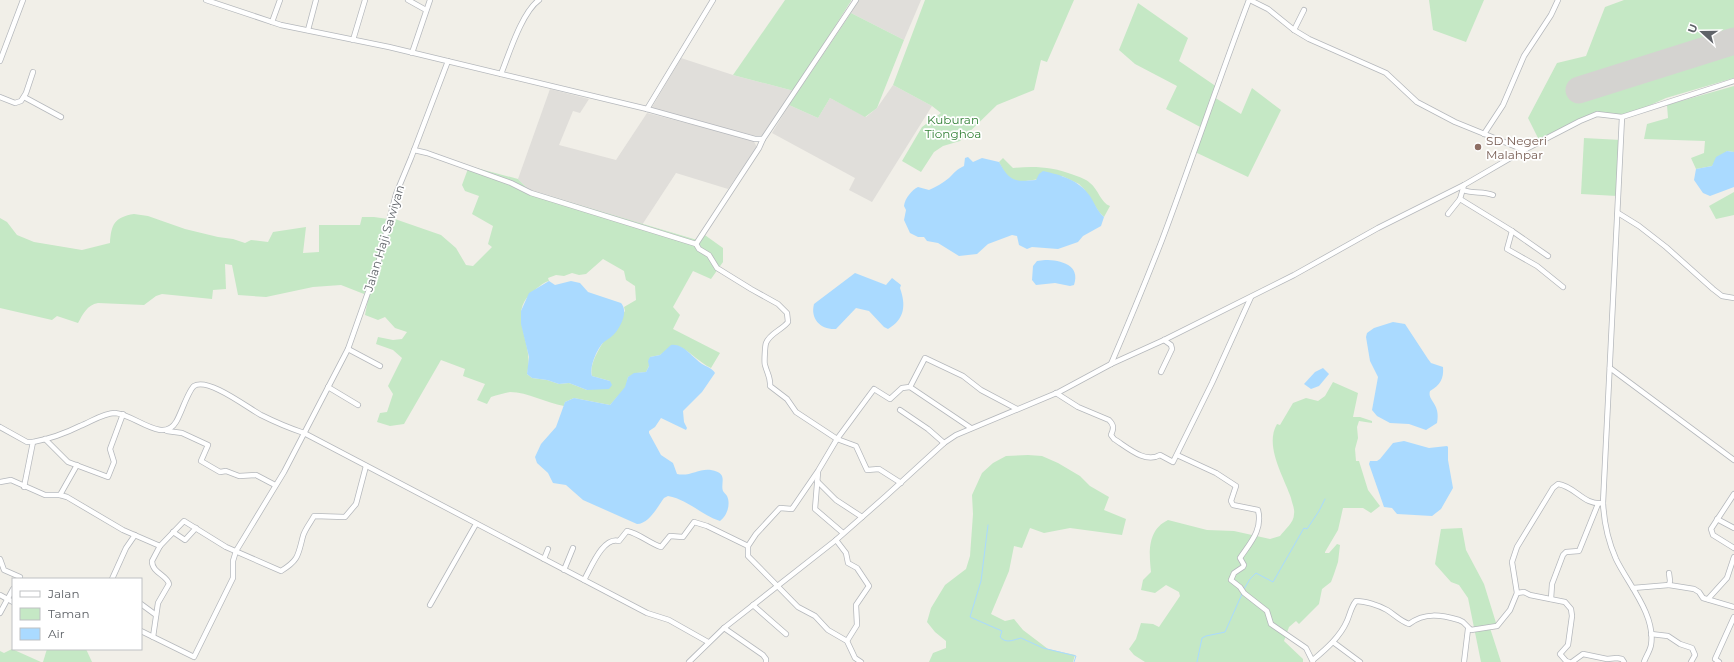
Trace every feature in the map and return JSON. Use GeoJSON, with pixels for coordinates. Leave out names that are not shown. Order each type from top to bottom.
{"type":"FeatureCollection","features":[{"type":"Feature","properties":{"kind":"street"},"geometry":{"type":"LineString","coordinates":[[0,61],[23,0]]}},
{"type":"Feature","properties":{"kind":"street"},"geometry":{"type":"LineString","coordinates":[[206,0],[272,22],[448,61],[647,110],[755,139],[763,139]]}},
{"type":"Feature","properties":{"kind":"street"},"geometry":{"type":"LineString","coordinates":[[272,22],[280,0]]}},
{"type":"Feature","properties":{"kind":"street"},"geometry":{"type":"LineString","coordinates":[[308,30],[316,0]]}},
{"type":"Feature","properties":{"kind":"street"},"geometry":{"type":"LineString","coordinates":[[353,40],[365,0]]}},
{"type":"Feature","properties":{"kind":"street"},"geometry":{"type":"LineString","coordinates":[[408,0],[426,10]]}},
{"type":"Feature","properties":{"kind":"street"},"geometry":{"type":"LineString","coordinates":[[412,53],[430,0]]}},
{"type":"Feature","properties":{"kind":"street"},"geometry":{"type":"LineString","coordinates":[[501,74],[527,13],[539,0]]}},
{"type":"Feature","properties":{"kind":"street"},"geometry":{"type":"LineString","coordinates":[[647,110],[713,0]]}},
{"type":"Feature","properties":{"kind":"street"},"geometry":{"type":"LineString","coordinates":[[696,244],[759,148],[763,139],[856,0]]}},
{"type":"Feature","properties":{"kind":"street"},"geometry":{"type":"LineString","coordinates":[[1112,364],[1162,240],[1202,127],[1250,0],[1268,9],[1294,30],[1309,39],[1386,73],[1417,102],[1454,122],[1519,148],[1526,149]]}},
{"type":"Feature","properties":{"kind":"street"},"geometry":{"type":"LineString","coordinates":[[1484,134],[1503,105],[1524,56],[1551,15],[1558,0]]}},
{"type":"Feature","properties":{"kind":"street"},"geometry":{"type":"LineString","coordinates":[[1294,30],[1304,10]]}},
{"type":"Feature","properties":{"kind":"street","name":"Jalan Haji Sawiyan"},"geometry":{"type":"LineString","coordinates":[[236,551],[284,472],[348,349],[378,264],[396,194],[448,61]]}},
{"type":"Feature","properties":{"kind":"street"},"geometry":{"type":"LineString","coordinates":[[0,97],[17,103],[21,101],[33,72]]}},
{"type":"Feature","properties":{"kind":"street"},"geometry":{"type":"LineString","coordinates":[[689,662],[724,628],[836,540],[944,443],[956,435],[1056,393],[1112,364],[1251,297],[1378,228],[1464,187],[1526,149],[1580,121],[1597,114],[1622,117],[1734,81]]}},
{"type":"Feature","properties":{"kind":"street"},"geometry":{"type":"LineString","coordinates":[[24,96],[61,117]]}},
{"type":"Feature","properties":{"kind":"street"},"geometry":{"type":"LineString","coordinates":[[1622,117],[1610,368],[1600,503],[1611,547],[1648,620],[1651,634],[1651,644],[1644,662]]}},
{"type":"Feature","properties":{"kind":"street"},"geometry":{"type":"LineString","coordinates":[[414,150],[427,153],[511,183],[531,193],[696,244],[699,249],[709,256],[717,268],[778,304],[787,313],[788,322],[784,328],[773,334],[766,344],[765,364],[771,380],[770,386],[787,399],[796,412],[837,439],[856,446],[867,470],[879,469],[901,483]]}},
{"type":"Feature","properties":{"kind":"street"},"geometry":{"type":"LineString","coordinates":[[1464,187],[1469,192],[1485,192],[1493,195]]}},
{"type":"Feature","properties":{"kind":"street"},"geometry":{"type":"LineString","coordinates":[[1448,214],[1460,199],[1464,187]]}},
{"type":"Feature","properties":{"kind":"street"},"geometry":{"type":"LineString","coordinates":[[1460,199],[1512,231],[1548,256]]}},
{"type":"Feature","properties":{"kind":"street"},"geometry":{"type":"LineString","coordinates":[[1618,213],[1639,226],[1666,247],[1722,296],[1734,298]]}},
{"type":"Feature","properties":{"kind":"street"},"geometry":{"type":"LineString","coordinates":[[1512,231],[1507,249],[1537,266],[1563,287]]}},
{"type":"Feature","properties":{"kind":"street"},"geometry":{"type":"LineString","coordinates":[[1056,393],[1078,408],[1109,420],[1113,424],[1114,428],[1111,435],[1114,439],[1143,457],[1155,458],[1160,455],[1174,462],[1251,297]]}},
{"type":"Feature","properties":{"kind":"street"},"geometry":{"type":"LineString","coordinates":[[1161,372],[1172,349],[1171,345],[1164,340]]}},
{"type":"Feature","properties":{"kind":"street"},"geometry":{"type":"LineString","coordinates":[[348,349],[380,366]]}},
{"type":"Feature","properties":{"kind":"street"},"geometry":{"type":"LineString","coordinates":[[910,387],[926,358],[963,376],[981,390],[1017,409]]}},
{"type":"Feature","properties":{"kind":"street"},"geometry":{"type":"LineString","coordinates":[[1610,368],[1734,460]]}},
{"type":"Feature","properties":{"kind":"street"},"geometry":{"type":"LineString","coordinates":[[165,430],[173,427],[192,389],[200,385],[224,392],[262,415],[304,434],[647,613],[669,620],[708,642]]}},
{"type":"Feature","properties":{"kind":"street"},"geometry":{"type":"LineString","coordinates":[[328,387],[358,405]]}},
{"type":"Feature","properties":{"kind":"street"},"geometry":{"type":"LineString","coordinates":[[861,662],[856,658],[847,641],[828,630],[815,616],[798,607],[777,586],[748,556],[748,546],[756,534],[780,508],[792,509],[818,471],[837,439],[874,389],[890,399],[902,388],[910,387],[971,428]]}},
{"type":"Feature","properties":{"kind":"street"},"geometry":{"type":"LineString","coordinates":[[900,410],[928,429],[944,443]]}},
{"type":"Feature","properties":{"kind":"street"},"geometry":{"type":"LineString","coordinates":[[0,427],[27,442],[33,442],[78,428],[112,413],[123,414],[155,429],[182,433],[208,445],[201,461],[220,472],[226,471],[239,476],[256,475],[275,485]]}},
{"type":"Feature","properties":{"kind":"street"},"geometry":{"type":"LineString","coordinates":[[45,439],[68,462],[108,477],[114,462],[110,449],[123,414]]}},
{"type":"Feature","properties":{"kind":"street"},"geometry":{"type":"LineString","coordinates":[[24,487],[33,442]]}},
{"type":"Feature","properties":{"kind":"street"},"geometry":{"type":"LineString","coordinates":[[1177,455],[1216,473],[1236,486],[1231,501],[1233,506],[1258,510],[1260,523],[1258,530],[1240,558],[1244,567],[1234,572],[1231,580],[1267,611],[1271,624],[1306,648],[1313,661],[1333,642],[1347,622],[1351,606],[1356,601],[1367,602],[1387,610],[1401,621],[1409,624],[1423,616],[1459,620],[1463,622],[1468,629],[1464,662]]}},
{"type":"Feature","properties":{"kind":"street"},"geometry":{"type":"LineString","coordinates":[[60,495],[77,465]]}},
{"type":"Feature","properties":{"kind":"street"},"geometry":{"type":"LineString","coordinates":[[153,637],[159,600],[169,584],[168,581],[157,572],[152,563],[160,546],[184,521],[222,545],[281,571],[293,564],[302,548],[304,535],[314,516],[345,517],[356,504],[366,466]]}},
{"type":"Feature","properties":{"kind":"street"},"geometry":{"type":"LineString","coordinates":[[818,471],[815,510],[843,533]]}},
{"type":"Feature","properties":{"kind":"street"},"geometry":{"type":"LineString","coordinates":[[0,482],[11,480],[24,487],[49,496],[60,495],[70,499],[123,530],[160,546]]}},
{"type":"Feature","properties":{"kind":"street"},"geometry":{"type":"LineString","coordinates":[[817,481],[836,500],[862,517]]}},
{"type":"Feature","properties":{"kind":"street"},"geometry":{"type":"LineString","coordinates":[[1468,629],[1471,630],[1497,626],[1504,620],[1517,593],[1512,562],[1517,547],[1553,488],[1558,484],[1565,486],[1589,502],[1600,503]]}},
{"type":"Feature","properties":{"kind":"street"},"geometry":{"type":"LineString","coordinates":[[1734,494],[1711,529],[1713,534],[1734,548]]}},
{"type":"Feature","properties":{"kind":"street"},"geometry":{"type":"LineString","coordinates":[[1551,599],[1552,584],[1563,555],[1566,552],[1580,551],[1600,503]]}},
{"type":"Feature","properties":{"kind":"street"},"geometry":{"type":"LineString","coordinates":[[1717,519],[1734,528]]}},
{"type":"Feature","properties":{"kind":"street"},"geometry":{"type":"LineString","coordinates":[[584,580],[604,545],[610,541],[619,541],[627,532],[635,533],[650,544],[661,547],[670,536],[683,537],[694,522],[707,526],[748,546]]}},
{"type":"Feature","properties":{"kind":"street"},"geometry":{"type":"LineString","coordinates":[[430,605],[476,524]]}},
{"type":"Feature","properties":{"kind":"street"},"geometry":{"type":"LineString","coordinates":[[173,532],[185,540],[196,528]]}},
{"type":"Feature","properties":{"kind":"street"},"geometry":{"type":"LineString","coordinates":[[113,578],[126,548],[135,535]]}},
{"type":"Feature","properties":{"kind":"street"},"geometry":{"type":"LineString","coordinates":[[836,540],[846,553],[848,562],[857,568],[869,586],[856,605],[857,625],[847,641]]}},
{"type":"Feature","properties":{"kind":"street"},"geometry":{"type":"LineString","coordinates":[[564,570],[573,548]]}},
{"type":"Feature","properties":{"kind":"street"},"geometry":{"type":"LineString","coordinates":[[544,559],[548,549]]}},
{"type":"Feature","properties":{"kind":"street"},"geometry":{"type":"LineString","coordinates":[[142,632],[194,657],[233,578],[233,561],[236,551]]}},
{"type":"Feature","properties":{"kind":"street"},"geometry":{"type":"LineString","coordinates":[[0,558],[4,570],[20,577],[19,578]]}},
{"type":"Feature","properties":{"kind":"street"},"geometry":{"type":"LineString","coordinates":[[1708,599],[1727,578],[1734,558]]}},
{"type":"Feature","properties":{"kind":"street"},"geometry":{"type":"LineString","coordinates":[[1669,573],[1669,585]]}},
{"type":"Feature","properties":{"kind":"street"},"geometry":{"type":"LineString","coordinates":[[115,574],[117,578]]}},
{"type":"Feature","properties":{"kind":"street"},"geometry":{"type":"LineString","coordinates":[[1633,588],[1669,585],[1694,589],[1699,592],[1703,598],[1734,607]]}},
{"type":"Feature","properties":{"kind":"street"},"geometry":{"type":"LineString","coordinates":[[0,613],[12,591]]}},
{"type":"Feature","properties":{"kind":"street"},"geometry":{"type":"LineString","coordinates":[[1517,593],[1524,592],[1530,596],[1565,602],[1571,609],[1572,616],[1568,645],[1560,654],[1566,661],[1570,662],[1583,654],[1607,659],[1617,658],[1622,659],[1624,662]]}},
{"type":"Feature","properties":{"kind":"street"},"geometry":{"type":"LineString","coordinates":[[0,595],[12,602]]}},
{"type":"Feature","properties":{"kind":"street"},"geometry":{"type":"LineString","coordinates":[[142,605],[156,614]]}},
{"type":"Feature","properties":{"kind":"street"},"geometry":{"type":"LineString","coordinates":[[753,605],[786,634]]}},
{"type":"Feature","properties":{"kind":"street"},"geometry":{"type":"LineString","coordinates":[[1719,662],[1715,659],[1734,617]]}},
{"type":"Feature","properties":{"kind":"street"},"geometry":{"type":"LineString","coordinates":[[724,628],[763,655],[766,662]]}},
{"type":"Feature","properties":{"kind":"street"},"geometry":{"type":"LineString","coordinates":[[1651,634],[1668,636],[1680,644],[1692,648],[1695,655],[1691,662]]}},
{"type":"Feature","properties":{"kind":"street"},"geometry":{"type":"LineString","coordinates":[[1333,642],[1360,662]]}},
{"type":"Feature","properties":{"kind":"shaded area"},"geometry":{"type":"Polygon","coordinates":[[[858,0],[921,0],[904,40],[851,13],[858,0]]]}},
{"type":"Feature","properties":{"kind":"shaded area"},"geometry":{"type":"Polygon","coordinates":[[[681,58],[733,75],[794,91],[765,135],[760,137],[651,109],[681,58]]]}},
{"type":"Feature","properties":{"kind":"shaded area"},"geometry":{"type":"Polygon","coordinates":[[[893,85],[932,106],[872,202],[849,190],[855,178],[772,133],[789,105],[818,118],[830,98],[866,117],[877,108],[893,85]]]}},
{"type":"Feature","properties":{"kind":"shaded area"},"geometry":{"type":"Polygon","coordinates":[[[550,89],[589,99],[580,113],[573,111],[559,145],[616,160],[647,113],[753,140],[757,147],[728,189],[676,173],[642,225],[529,190],[518,179],[550,89]]]}},
{"type":"Feature","properties":{"kind":"green space"},"geometry":{"type":"Polygon","coordinates":[[[785,0],[851,0],[794,91],[733,75],[785,0]]]}},
{"type":"Feature","properties":{"kind":"green space","name":"Kuburan Tionghoa"},"geometry":{"type":"Polygon","coordinates":[[[925,0],[1074,0],[1047,62],[1041,60],[1034,90],[997,105],[960,141],[943,146],[934,152],[921,172],[902,161],[922,127],[941,113],[932,106],[893,85],[925,0]]]}},
{"type":"Feature","properties":{"kind":"green space"},"geometry":{"type":"Polygon","coordinates":[[[1429,0],[1484,0],[1466,42],[1433,30],[1429,0]]]}},
{"type":"Feature","properties":{"kind":"green space"},"geometry":{"type":"Polygon","coordinates":[[[1624,0],[1734,0],[1734,37],[1695,49],[1687,45],[1668,52],[1669,57],[1601,79],[1596,75],[1576,81],[1582,101],[1602,94],[1604,88],[1672,67],[1674,72],[1694,66],[1698,58],[1734,47],[1734,78],[1666,98],[1624,117],[1593,115],[1540,142],[1528,118],[1557,63],[1586,56],[1605,7],[1624,0]]]}},
{"type":"Feature","properties":{"kind":"green space"},"geometry":{"type":"Polygon","coordinates":[[[1138,3],[1188,38],[1179,61],[1217,87],[1214,97],[1241,114],[1252,88],[1281,110],[1248,177],[1195,152],[1204,129],[1166,109],[1177,86],[1135,64],[1119,50],[1138,3]]]}},
{"type":"Feature","properties":{"kind":"green space"},"geometry":{"type":"Polygon","coordinates":[[[851,13],[904,40],[877,108],[865,117],[830,98],[818,118],[789,105],[851,13]]]}},
{"type":"Feature","properties":{"kind":"green space"},"geometry":{"type":"Polygon","coordinates":[[[1734,86],[1734,152],[1727,151],[1712,166],[1696,169],[1691,158],[1704,153],[1705,141],[1644,139],[1647,124],[1668,118],[1667,105],[1734,86]]]}},
{"type":"Feature","properties":{"kind":"green space"},"geometry":{"type":"Polygon","coordinates":[[[1584,138],[1621,140],[1617,196],[1581,194],[1584,138]]]}},
{"type":"Feature","properties":{"kind":"green space"},"geometry":{"type":"Polygon","coordinates":[[[1003,158],[1013,168],[1037,167],[1051,169],[1066,172],[1082,178],[1093,186],[1104,202],[1110,206],[1104,217],[1079,184],[1062,176],[1018,182],[1006,176],[999,162],[1003,158]]]}},
{"type":"Feature","properties":{"kind":"green space"},"geometry":{"type":"Polygon","coordinates":[[[469,166],[518,179],[529,190],[697,240],[702,233],[723,248],[723,262],[711,279],[693,271],[673,307],[680,315],[673,329],[720,353],[711,368],[684,349],[674,345],[660,355],[650,357],[649,366],[646,372],[637,373],[628,377],[626,387],[610,405],[574,398],[565,402],[564,406],[517,392],[510,392],[491,397],[487,404],[477,400],[485,384],[463,376],[465,369],[441,360],[404,424],[390,426],[377,422],[380,413],[387,412],[393,394],[388,386],[402,358],[393,350],[376,344],[378,337],[393,340],[402,339],[407,332],[395,328],[385,317],[378,320],[365,315],[369,294],[379,269],[392,218],[441,235],[456,248],[466,265],[473,266],[492,247],[488,244],[493,226],[472,214],[479,196],[465,191],[462,185],[469,166]],[[603,259],[586,274],[579,275],[572,273],[564,276],[556,275],[548,278],[549,281],[541,285],[527,298],[522,308],[521,318],[528,350],[529,362],[527,374],[532,378],[547,380],[559,384],[569,383],[587,390],[610,381],[592,376],[592,369],[594,361],[603,343],[625,311],[624,307],[636,300],[635,286],[626,280],[624,271],[603,259]]]}},
{"type":"Feature","properties":{"kind":"green space"},"geometry":{"type":"Polygon","coordinates":[[[1734,192],[1734,215],[1716,219],[1709,206],[1734,192]]]}},
{"type":"Feature","properties":{"kind":"green space"},"geometry":{"type":"Polygon","coordinates":[[[134,214],[148,216],[185,229],[245,243],[251,240],[268,242],[273,232],[306,227],[303,253],[319,252],[319,225],[360,225],[362,217],[388,219],[376,269],[364,294],[341,285],[313,287],[266,297],[238,295],[232,265],[225,264],[226,289],[213,290],[212,299],[162,294],[156,296],[144,305],[98,303],[88,308],[78,323],[57,316],[52,320],[0,308],[0,218],[7,222],[17,235],[34,242],[82,250],[110,243],[115,222],[122,217],[134,214]]]}},
{"type":"Feature","properties":{"kind":"green space"},"geometry":{"type":"Polygon","coordinates":[[[1333,382],[1358,393],[1353,417],[1360,417],[1372,421],[1372,423],[1359,421],[1357,427],[1358,438],[1355,449],[1356,461],[1359,461],[1368,490],[1380,506],[1371,513],[1363,508],[1343,508],[1338,530],[1325,552],[1329,553],[1337,544],[1340,545],[1338,562],[1331,582],[1322,589],[1319,604],[1299,624],[1296,621],[1289,627],[1284,641],[1303,659],[1303,662],[1145,662],[1134,655],[1129,649],[1136,639],[1141,623],[1153,624],[1159,627],[1180,596],[1179,592],[1166,585],[1155,593],[1141,590],[1143,580],[1151,572],[1150,550],[1156,530],[1161,524],[1168,520],[1207,530],[1234,531],[1270,539],[1280,536],[1293,520],[1294,510],[1274,452],[1273,442],[1277,424],[1280,425],[1293,403],[1306,398],[1318,401],[1325,396],[1333,382]]]}},
{"type":"Feature","properties":{"kind":"green space"},"geometry":{"type":"Polygon","coordinates":[[[1006,456],[1042,456],[1058,463],[1080,476],[1090,486],[1109,497],[1104,510],[1126,519],[1122,535],[1070,528],[1044,533],[1030,528],[1022,548],[1014,546],[1009,571],[991,614],[1005,621],[1014,619],[1023,630],[1048,649],[1075,655],[1073,662],[929,662],[933,653],[946,648],[946,641],[935,632],[927,622],[931,608],[945,585],[966,569],[970,556],[973,514],[972,495],[982,473],[993,463],[1006,456]]]}},
{"type":"Feature","properties":{"kind":"green space"},"geometry":{"type":"Polygon","coordinates":[[[1462,528],[1466,550],[1484,584],[1497,626],[1490,628],[1501,662],[1481,662],[1468,598],[1459,585],[1451,582],[1435,564],[1441,529],[1462,528]]]}},
{"type":"Feature","properties":{"kind":"green space"},"geometry":{"type":"Polygon","coordinates":[[[12,649],[41,662],[0,662],[0,651],[4,653],[12,649]]]}},
{"type":"Feature","properties":{"kind":"green space"},"geometry":{"type":"Polygon","coordinates":[[[47,650],[86,650],[92,662],[43,662],[47,650]]]}},
{"type":"Feature","properties":{"kind":"water"},"geometry":{"type":"Polygon","coordinates":[[[1727,151],[1734,152],[1734,187],[1710,196],[1703,193],[1694,180],[1696,169],[1712,166],[1716,157],[1727,151]]]}},
{"type":"Feature","properties":{"kind":"water"},"geometry":{"type":"Polygon","coordinates":[[[968,157],[973,162],[982,158],[999,162],[1006,174],[1018,180],[1036,180],[1039,174],[1043,171],[1056,174],[1075,182],[1086,190],[1104,217],[1101,226],[1083,236],[1078,242],[1058,249],[1032,247],[1027,249],[1019,245],[1017,236],[1012,235],[988,244],[977,254],[959,256],[938,243],[927,241],[924,237],[918,237],[910,233],[904,220],[906,210],[904,206],[909,195],[918,187],[929,190],[942,183],[964,166],[965,158],[968,157]]]}},
{"type":"Feature","properties":{"kind":"water"},"geometry":{"type":"Polygon","coordinates":[[[1037,261],[1057,261],[1072,268],[1075,273],[1074,285],[1070,286],[1055,283],[1036,285],[1032,280],[1033,266],[1037,261]]]}},
{"type":"Feature","properties":{"kind":"water"},"geometry":{"type":"Polygon","coordinates":[[[855,273],[886,285],[892,278],[901,285],[900,288],[903,300],[903,311],[898,321],[888,329],[884,327],[869,311],[856,308],[836,329],[826,328],[815,319],[813,309],[814,304],[855,273]]]}},
{"type":"Feature","properties":{"kind":"water"},"geometry":{"type":"Polygon","coordinates":[[[549,281],[555,285],[571,281],[580,283],[588,292],[621,303],[623,306],[624,314],[620,325],[615,333],[601,345],[594,358],[591,372],[592,376],[610,381],[612,385],[609,389],[587,390],[569,383],[559,384],[547,380],[532,378],[527,374],[529,357],[521,324],[521,311],[529,293],[549,281]]]}},
{"type":"Feature","properties":{"kind":"water"},"geometry":{"type":"Polygon","coordinates":[[[1393,322],[1405,324],[1431,363],[1443,367],[1441,381],[1430,391],[1430,397],[1437,411],[1437,423],[1426,430],[1409,424],[1390,423],[1377,416],[1372,410],[1378,377],[1370,361],[1366,337],[1367,333],[1374,328],[1393,322]]]}},
{"type":"Feature","properties":{"kind":"water"},"geometry":{"type":"Polygon","coordinates":[[[671,345],[680,346],[715,373],[702,392],[683,411],[684,422],[687,428],[686,430],[661,418],[655,427],[649,431],[649,433],[661,455],[673,463],[677,474],[682,475],[702,470],[717,471],[720,473],[723,479],[722,488],[729,503],[726,513],[720,521],[689,504],[668,496],[664,498],[649,518],[637,524],[583,500],[566,485],[553,483],[548,473],[537,463],[535,457],[541,444],[556,427],[565,402],[574,398],[610,405],[625,387],[628,377],[634,373],[646,372],[649,366],[648,361],[650,357],[660,355],[671,345]]]}},
{"type":"Feature","properties":{"kind":"water"},"geometry":{"type":"Polygon","coordinates":[[[1323,368],[1329,374],[1319,386],[1311,389],[1304,384],[1315,372],[1323,368]]]}},
{"type":"Feature","properties":{"kind":"water"},"geometry":{"type":"Polygon","coordinates":[[[1404,441],[1429,448],[1448,447],[1448,460],[1453,488],[1441,509],[1432,516],[1397,514],[1392,508],[1384,507],[1369,464],[1370,461],[1377,461],[1380,459],[1393,443],[1404,441]]]}},
{"type":"Feature","properties":{"kind":"waterway"},"geometry":{"type":"LineString","coordinates":[[1244,589],[1256,573],[1273,582],[1304,528],[1307,529],[1325,499]]}},
{"type":"Feature","properties":{"kind":"waterway"},"geometry":{"type":"LineString","coordinates":[[988,525],[981,581],[970,617],[1002,631],[1000,637],[1002,639],[1010,641],[1021,638],[1043,648],[1076,656],[1074,662]]}},
{"type":"Feature","properties":{"kind":"waterway"},"geometry":{"type":"LineString","coordinates":[[1197,662],[1202,638],[1225,632],[1242,594]]}},
{"type":"Feature","properties":{"kind":"runway"},"geometry":{"type":"LineString","coordinates":[[1579,90],[1734,41]]}},
{"type":"Feature","properties":{"kind":"place","name":"SD Negeri Malahpar"},"geometry":{"type":"Point","coordinates":[1478,147]}}]}
